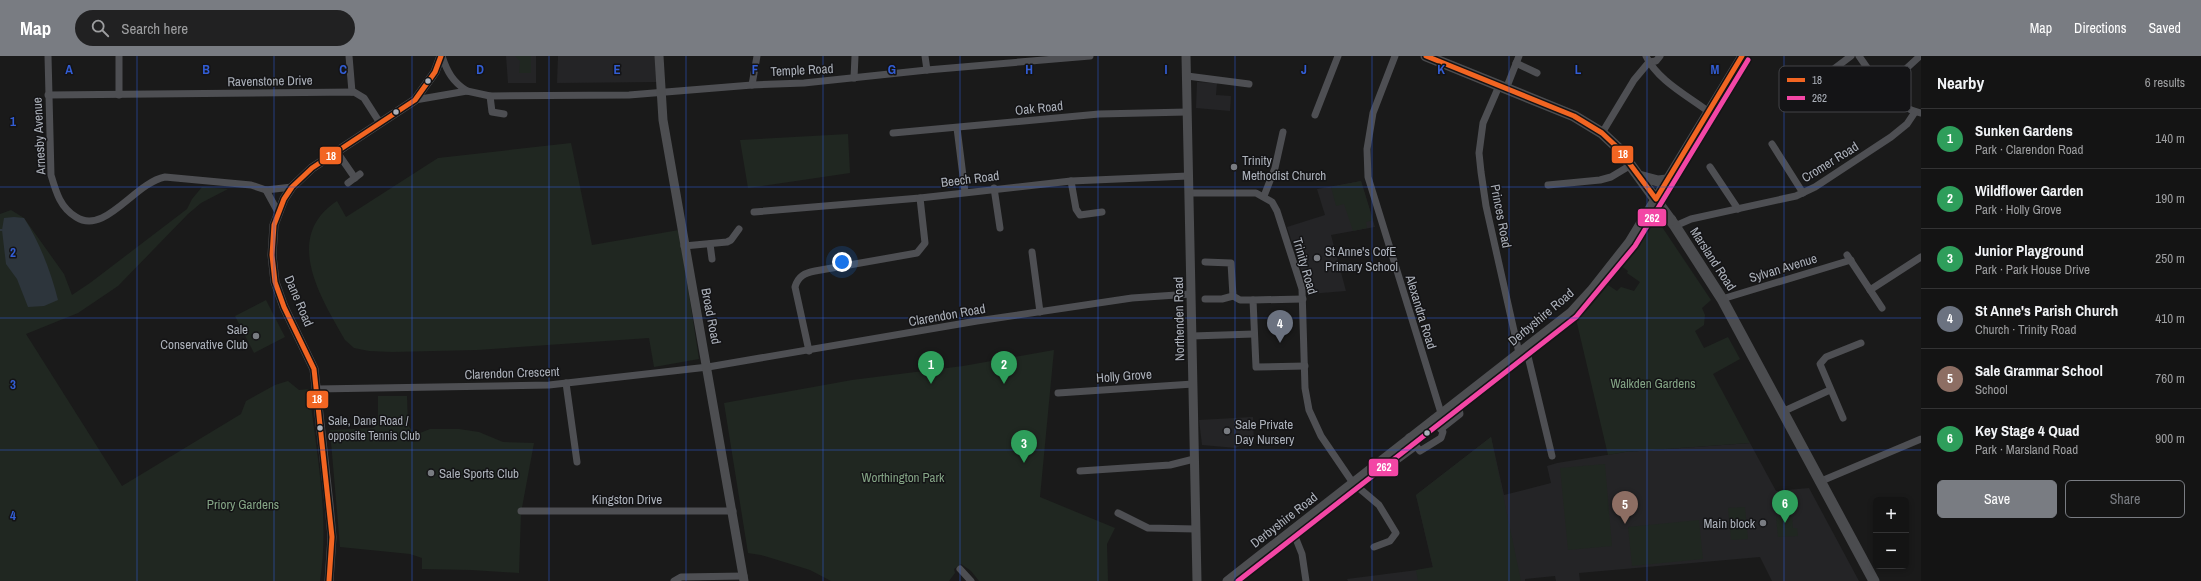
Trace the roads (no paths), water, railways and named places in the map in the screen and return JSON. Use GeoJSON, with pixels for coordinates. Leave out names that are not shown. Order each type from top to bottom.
{"type":"FeatureCollection","features":[{"type":"Feature","properties":{"kind":"main road","name":"Marsland Road"},"geometry":{"type":"LineString","coordinates":[[1426,56],[1574,116],[1602,134],[1631,165],[1673,223],[1722,299],[1819,482],[1874,581]]}},
{"type":"Feature","properties":{"kind":"main road"},"geometry":{"type":"LineString","coordinates":[[1639,176],[1658,181],[1667,180]]}},
{"type":"Feature","properties":{"kind":"main road"},"geometry":{"type":"LineString","coordinates":[[1644,216],[1659,216],[1673,223]]}},
{"type":"Feature","properties":{"kind":"street","name":"Arnesby Avenue"},"geometry":{"type":"LineString","coordinates":[[48,56],[48,95],[52,175],[54,185],[64,206],[80,220],[86,222],[102,220],[145,185],[156,178],[165,176],[251,185],[266,190],[292,187]]}},
{"type":"Feature","properties":{"kind":"street"},"geometry":{"type":"LineString","coordinates":[[119,56],[120,95]]}},
{"type":"Feature","properties":{"kind":"street"},"geometry":{"type":"LineString","coordinates":[[349,56],[352,92],[358,93],[364,98],[380,123]]}},
{"type":"Feature","properties":{"kind":"street","name":"Temple Road"},"geometry":{"type":"LineString","coordinates":[[442,56],[446,69],[457,84],[468,91],[490,96],[629,95],[752,85],[804,83],[927,70],[1090,56]]}},
{"type":"Feature","properties":{"kind":"street","name":"Dane Road"},"geometry":{"type":"LineString","coordinates":[[329,581],[331,530],[325,453],[314,369],[310,357],[284,307],[275,282],[272,238],[278,212],[292,187],[312,168],[415,100],[435,72],[442,56]]}},
{"type":"Feature","properties":{"kind":"street","name":"Broad Road"},"geometry":{"type":"LineString","coordinates":[[659,56],[660,92],[684,246],[708,367],[744,579]]}},
{"type":"Feature","properties":{"kind":"street"},"geometry":{"type":"LineString","coordinates":[[752,85],[757,56]]}},
{"type":"Feature","properties":{"kind":"street"},"geometry":{"type":"LineString","coordinates":[[854,78],[855,56]]}},
{"type":"Feature","properties":{"kind":"street"},"geometry":{"type":"LineString","coordinates":[[925,56],[927,70]]}},
{"type":"Feature","properties":{"kind":"street","name":"Northenden Road"},"geometry":{"type":"LineString","coordinates":[[1186,56],[1196,581]]}},
{"type":"Feature","properties":{"kind":"street"},"geometry":{"type":"LineString","coordinates":[[1316,115],[1338,56]]}},
{"type":"Feature","properties":{"kind":"street","name":"Alexandra Road"},"geometry":{"type":"LineString","coordinates":[[1395,56],[1373,113],[1367,149],[1368,177],[1437,416]]}},
{"type":"Feature","properties":{"kind":"street","name":"Princes Road"},"geometry":{"type":"LineString","coordinates":[[1519,56],[1483,123],[1479,153],[1480,166],[1486,206],[1522,350],[1552,456]]}},
{"type":"Feature","properties":{"kind":"street"},"geometry":{"type":"LineString","coordinates":[[1647,59],[1656,61],[1660,56]]}},
{"type":"Feature","properties":{"kind":"street","name":"Derbyshire Road"},"geometry":{"type":"LineString","coordinates":[[1227,581],[1353,483],[1409,437],[1571,312],[1584,299],[1629,242],[1742,56]]}},
{"type":"Feature","properties":{"kind":"street"},"geometry":{"type":"LineString","coordinates":[[1838,66],[1851,56]]}},
{"type":"Feature","properties":{"kind":"street"},"geometry":{"type":"LineString","coordinates":[[1859,56],[1867,66]]}},
{"type":"Feature","properties":{"kind":"street"},"geometry":{"type":"LineString","coordinates":[[1909,66],[1920,56]]}},
{"type":"Feature","properties":{"kind":"street"},"geometry":{"type":"LineString","coordinates":[[1647,59],[1665,79],[1709,112]]}},
{"type":"Feature","properties":{"kind":"street"},"geometry":{"type":"LineString","coordinates":[[1602,134],[1647,59]]}},
{"type":"Feature","properties":{"kind":"street"},"geometry":{"type":"LineString","coordinates":[[1516,63],[1537,73]]}},
{"type":"Feature","properties":{"kind":"street"},"geometry":{"type":"LineString","coordinates":[[1187,76],[1250,84]]}},
{"type":"Feature","properties":{"kind":"street","name":"Temple Road"},"geometry":{"type":"LineString","coordinates":[[415,100],[468,91]]}},
{"type":"Feature","properties":{"kind":"street","name":"Ravenstone Drive"},"geometry":{"type":"LineString","coordinates":[[48,95],[352,92]]}},
{"type":"Feature","properties":{"kind":"street"},"geometry":{"type":"LineString","coordinates":[[490,96],[492,112],[504,114]]}},
{"type":"Feature","properties":{"kind":"street","name":"Oak Road"},"geometry":{"type":"LineString","coordinates":[[892,133],[1099,114],[1187,112]]}},
{"type":"Feature","properties":{"kind":"street","name":"Cromer Road"},"geometry":{"type":"LineString","coordinates":[[1673,223],[1803,193],[1829,179],[1890,138],[1907,124],[1918,112]]}},
{"type":"Feature","properties":{"kind":"street"},"geometry":{"type":"LineString","coordinates":[[957,128],[965,192]]}},
{"type":"Feature","properties":{"kind":"street"},"geometry":{"type":"LineString","coordinates":[[1189,193],[1246,192],[1264,196],[1275,168],[1283,132]]}},
{"type":"Feature","properties":{"kind":"street"},"geometry":{"type":"LineString","coordinates":[[1772,144],[1803,193]]}},
{"type":"Feature","properties":{"kind":"street"},"geometry":{"type":"LineString","coordinates":[[337,152],[357,176],[348,183]]}},
{"type":"Feature","properties":{"kind":"street"},"geometry":{"type":"LineString","coordinates":[[1548,185],[1600,180],[1611,177],[1631,165]]}},
{"type":"Feature","properties":{"kind":"street"},"geometry":{"type":"LineString","coordinates":[[1710,167],[1738,209]]}},
{"type":"Feature","properties":{"kind":"street","name":"Beech Road"},"geometry":{"type":"LineString","coordinates":[[754,212],[920,198],[994,188],[1071,181],[1188,176]]}},
{"type":"Feature","properties":{"kind":"street"},"geometry":{"type":"LineString","coordinates":[[1071,181],[1076,209],[1080,215],[1102,212]]}},
{"type":"Feature","properties":{"kind":"street"},"geometry":{"type":"LineString","coordinates":[[994,188],[1000,228]]}},
{"type":"Feature","properties":{"kind":"street"},"geometry":{"type":"LineString","coordinates":[[266,190],[278,212]]}},
{"type":"Feature","properties":{"kind":"street","name":"Trinity Road"},"geometry":{"type":"LineString","coordinates":[[1264,196],[1272,202],[1277,211],[1302,289],[1305,388],[1314,423],[1330,451],[1353,483],[1379,505],[1396,533],[1390,541],[1374,547]]}},
{"type":"Feature","properties":{"kind":"street"},"geometry":{"type":"LineString","coordinates":[[809,351],[795,287],[796,281],[801,276],[815,271],[913,255],[924,247],[924,230],[920,198]]}},
{"type":"Feature","properties":{"kind":"street"},"geometry":{"type":"LineString","coordinates":[[684,246],[710,244],[731,240],[739,229]]}},
{"type":"Feature","properties":{"kind":"street"},"geometry":{"type":"LineString","coordinates":[[710,244],[712,259]]}},
{"type":"Feature","properties":{"kind":"street"},"geometry":{"type":"LineString","coordinates":[[1032,252],[1040,312]]}},
{"type":"Feature","properties":{"kind":"street"},"geometry":{"type":"LineString","coordinates":[[1882,308],[1870,290],[1921,257]]}},
{"type":"Feature","properties":{"kind":"street","name":"Sylvan Avenue"},"geometry":{"type":"LineString","coordinates":[[1722,299],[1849,258],[1870,290]]}},
{"type":"Feature","properties":{"kind":"street"},"geometry":{"type":"LineString","coordinates":[[1205,262],[1231,263],[1233,296]]}},
{"type":"Feature","properties":{"kind":"street","name":"Clarendon Road"},"geometry":{"type":"LineString","coordinates":[[708,367],[1132,298],[1191,294]]}},
{"type":"Feature","properties":{"kind":"street"},"geometry":{"type":"LineString","coordinates":[[1206,299],[1222,299],[1233,296],[1240,300],[1303,299]]}},
{"type":"Feature","properties":{"kind":"street"},"geometry":{"type":"LineString","coordinates":[[1253,300],[1256,367],[1305,366]]}},
{"type":"Feature","properties":{"kind":"street"},"geometry":{"type":"LineString","coordinates":[[1192,336],[1254,334]]}},
{"type":"Feature","properties":{"kind":"street"},"geometry":{"type":"LineString","coordinates":[[1842,418],[1820,364],[1821,360],[1861,343]]}},
{"type":"Feature","properties":{"kind":"street","name":"Clarendon Crescent"},"geometry":{"type":"LineString","coordinates":[[317,389],[539,386],[708,367]]}},
{"type":"Feature","properties":{"kind":"street"},"geometry":{"type":"LineString","coordinates":[[566,383],[577,462]]}},
{"type":"Feature","properties":{"kind":"street","name":"Holly Grove"},"geometry":{"type":"LineString","coordinates":[[1058,393],[1193,384]]}},
{"type":"Feature","properties":{"kind":"street"},"geometry":{"type":"LineString","coordinates":[[1782,412],[1830,390]]}},
{"type":"Feature","properties":{"kind":"street"},"geometry":{"type":"LineString","coordinates":[[1441,429],[1460,414],[1456,402]]}},
{"type":"Feature","properties":{"kind":"street"},"geometry":{"type":"LineString","coordinates":[[1409,437],[1420,451],[1424,451],[1443,435],[1437,416]]}},
{"type":"Feature","properties":{"kind":"street"},"geometry":{"type":"LineString","coordinates":[[1819,482],[1921,439]]}},
{"type":"Feature","properties":{"kind":"street"},"geometry":{"type":"LineString","coordinates":[[1395,449],[1399,459],[1416,447]]}},
{"type":"Feature","properties":{"kind":"street"},"geometry":{"type":"LineString","coordinates":[[1080,471],[1170,465],[1194,459]]}},
{"type":"Feature","properties":{"kind":"street","name":"Kingston Drive"},"geometry":{"type":"LineString","coordinates":[[521,511],[733,511]]}},
{"type":"Feature","properties":{"kind":"street"},"geometry":{"type":"LineString","coordinates":[[1118,513],[1148,528],[1196,529]]}},
{"type":"Feature","properties":{"kind":"street"},"geometry":{"type":"LineString","coordinates":[[1292,529],[1302,554],[1306,581]]}},
{"type":"Feature","properties":{"kind":"street"},"geometry":{"type":"LineString","coordinates":[[960,569],[971,581]]}},
{"type":"Feature","properties":{"kind":"street"},"geometry":{"type":"LineString","coordinates":[[674,581],[681,577],[744,579]]}},
{"type":"Feature","properties":{"kind":"place","name":"Trinity Methodist Church"},"geometry":{"type":"Point","coordinates":[1234,167]}},
{"type":"Feature","properties":{"kind":"place","name":"St Anne's CofE Primary School"},"geometry":{"type":"Point","coordinates":[1317,258]}},
{"type":"Feature","properties":{"kind":"place","name":"Sale Conservative Club"},"geometry":{"type":"Point","coordinates":[256,336]}},
{"type":"Feature","properties":{"kind":"place","name":"St Anne's Parish Church"},"geometry":{"type":"Point","coordinates":[1280,343]}},
{"type":"Feature","properties":{"kind":"place","name":"Sunken Gardens"},"geometry":{"type":"Point","coordinates":[931,384]}},
{"type":"Feature","properties":{"kind":"place","name":"Wildflower Garden"},"geometry":{"type":"Point","coordinates":[1004,384]}},
{"type":"Feature","properties":{"kind":"place","name":"Sale, Dane Road / opposite Tennis Club"},"geometry":{"type":"Point","coordinates":[320,428]}},
{"type":"Feature","properties":{"kind":"place","name":"Sale Private Day Nursery"},"geometry":{"type":"Point","coordinates":[1227,431]}},
{"type":"Feature","properties":{"kind":"place","name":"Junior Playground"},"geometry":{"type":"Point","coordinates":[1024,463]}},
{"type":"Feature","properties":{"kind":"place","name":"Sale Sports Club"},"geometry":{"type":"Point","coordinates":[431,473]}},
{"type":"Feature","properties":{"kind":"place","name":"Main block"},"geometry":{"type":"Point","coordinates":[1763,523]}},
{"type":"Feature","properties":{"kind":"place","name":"Key Stage 4 Quad"},"geometry":{"type":"Point","coordinates":[1785,523]}},
{"type":"Feature","properties":{"kind":"place","name":"Sale Grammar School"},"geometry":{"type":"Point","coordinates":[1625,524]}},
{"type":"Feature","properties":{"kind":"park label","name":"Walkden Gardens"},"geometry":{"type":"Point","coordinates":[1653,383]}},
{"type":"Feature","properties":{"kind":"park label","name":"Worthington Park"},"geometry":{"type":"Point","coordinates":[903,477]}},
{"type":"Feature","properties":{"kind":"park label","name":"Priory Gardens"},"geometry":{"type":"Point","coordinates":[243,504]}}]}
